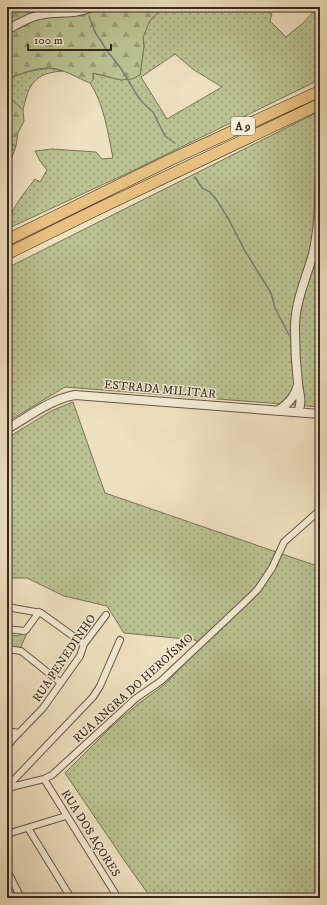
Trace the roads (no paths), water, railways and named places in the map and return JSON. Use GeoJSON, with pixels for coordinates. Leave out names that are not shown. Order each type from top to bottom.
{"type":"FeatureCollection","features":[{"type":"Feature","properties":{"kind":"highway","name":"A 9"},"geometry":{"type":"LineString","coordinates":[[7,240],[90,198],[318,91]]}},
{"type":"Feature","properties":{"kind":"highway","name":"A 9"},"geometry":{"type":"LineString","coordinates":[[7,254],[98,209],[319,105]]}},
{"type":"Feature","properties":{"kind":"street"},"geometry":{"type":"LineString","coordinates":[[7,30],[19,23],[40,15],[80,11],[92,7]]}},
{"type":"Feature","properties":{"kind":"street"},"geometry":{"type":"LineString","coordinates":[[298,412],[300,406],[295,330],[296,311],[313,254],[319,219],[320,175]]}},
{"type":"Feature","properties":{"kind":"street"},"geometry":{"type":"LineString","coordinates":[[277,411],[291,401],[298,391]]}},
{"type":"Feature","properties":{"kind":"street"},"geometry":{"type":"LineString","coordinates":[[298,391],[308,408],[319,414]]}},
{"type":"Feature","properties":{"kind":"street","name":"ESTRADA MILITAR"},"geometry":{"type":"LineString","coordinates":[[7,429],[54,402],[66,397],[76,396],[319,414]]}},
{"type":"Feature","properties":{"kind":"street","name":"RUA ANGRA DO HEROÍSMO"},"geometry":{"type":"LineString","coordinates":[[7,788],[44,779],[59,769],[135,699],[161,681],[258,589],[272,568],[284,542],[320,510]]}},
{"type":"Feature","properties":{"kind":"street"},"geometry":{"type":"LineString","coordinates":[[7,607],[39,612],[84,644]]}},
{"type":"Feature","properties":{"kind":"street"},"geometry":{"type":"LineString","coordinates":[[7,630],[24,632],[39,612]]}},
{"type":"Feature","properties":{"kind":"street","name":"RUA PENEDINHO"},"geometry":{"type":"LineString","coordinates":[[7,747],[43,708],[80,656],[84,644],[106,615]]}},
{"type":"Feature","properties":{"kind":"street"},"geometry":{"type":"LineString","coordinates":[[7,788],[93,697],[100,686],[120,640]]}},
{"type":"Feature","properties":{"kind":"street"},"geometry":{"type":"LineString","coordinates":[[7,649],[21,651],[61,683]]}},
{"type":"Feature","properties":{"kind":"street"},"geometry":{"type":"LineString","coordinates":[[7,731],[19,733]]}},
{"type":"Feature","properties":{"kind":"street","name":"RUA DOS AÇORES"},"geometry":{"type":"LineString","coordinates":[[44,779],[118,898]]}},
{"type":"Feature","properties":{"kind":"street"},"geometry":{"type":"LineString","coordinates":[[7,834],[66,816]]}},
{"type":"Feature","properties":{"kind":"street"},"geometry":{"type":"LineString","coordinates":[[28,828],[71,898]]}},
{"type":"Feature","properties":{"kind":"street"},"geometry":{"type":"LineString","coordinates":[[7,870],[21,898]]}},
{"type":"Feature","properties":{"kind":"waterway"},"geometry":{"type":"LineString","coordinates":[[89,16],[95,32],[120,67],[137,95],[153,112],[165,136],[175,143]]}},
{"type":"Feature","properties":{"kind":"waterway"},"geometry":{"type":"LineString","coordinates":[[195,177],[202,188],[210,192],[216,199],[228,218],[245,251],[271,293],[275,308],[289,335]]}}]}
